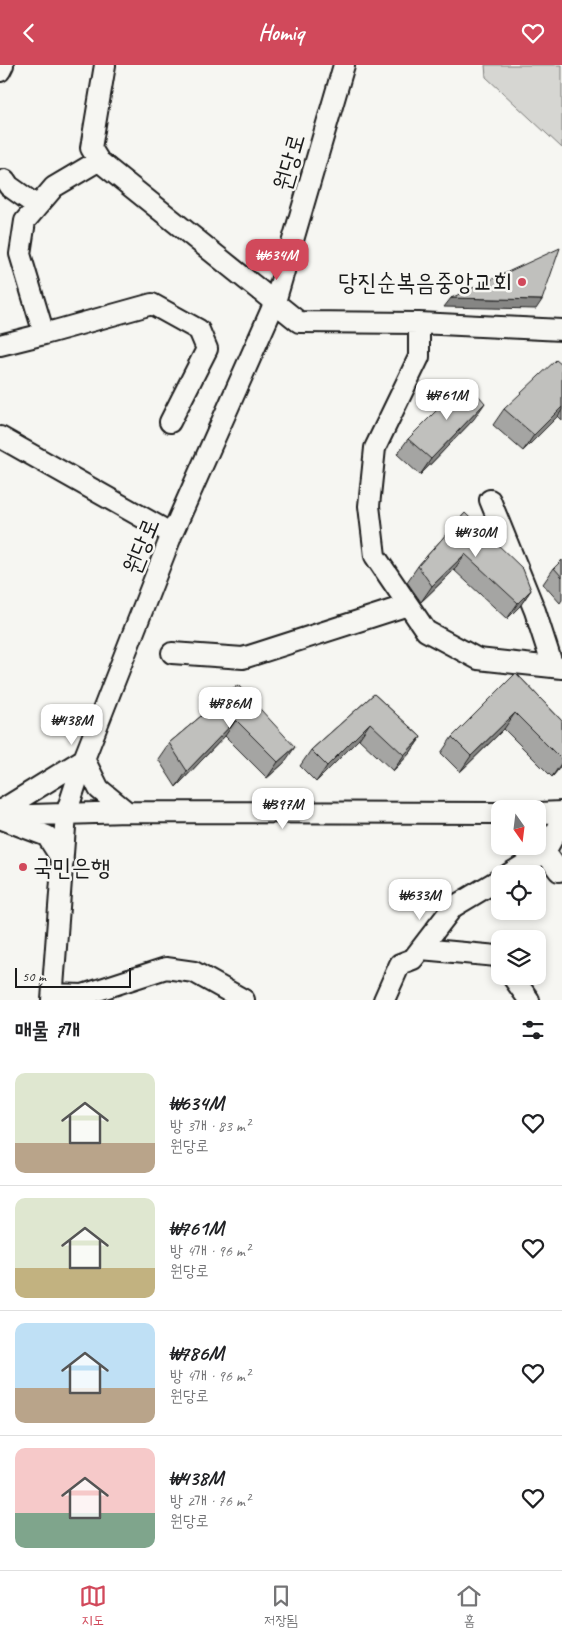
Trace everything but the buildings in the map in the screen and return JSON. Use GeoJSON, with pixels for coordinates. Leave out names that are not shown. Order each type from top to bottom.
{"type":"FeatureCollection","features":[{"type":"Feature","properties":{"kind":"street"},"geometry":{"type":"LineString","coordinates":[[0,71],[3,65]]}},
{"type":"Feature","properties":{"kind":"street"},"geometry":{"type":"LineString","coordinates":[[105,65],[91,148],[98,161],[299,322],[419,323],[562,330]]}},
{"type":"Feature","properties":{"kind":"street","name":"원당로"},"geometry":{"type":"LineString","coordinates":[[52,997],[66,814],[84,759],[172,534],[275,302],[344,65]]}},
{"type":"Feature","properties":{"kind":"street"},"geometry":{"type":"LineString","coordinates":[[44,334],[20,254],[25,221],[54,187],[98,161]]}},
{"type":"Feature","properties":{"kind":"street"},"geometry":{"type":"LineString","coordinates":[[5,180],[9,186],[37,206]]}},
{"type":"Feature","properties":{"kind":"street"},"geometry":{"type":"LineString","coordinates":[[0,345],[152,304],[199,330],[206,349],[170,422]]}},
{"type":"Feature","properties":{"kind":"street"},"geometry":{"type":"LineString","coordinates":[[419,323],[419,357],[375,448],[369,506],[375,555],[426,631],[478,659],[558,668],[490,500]]}},
{"type":"Feature","properties":{"kind":"street"},"geometry":{"type":"LineString","coordinates":[[0,437],[172,534]]}},
{"type":"Feature","properties":{"kind":"street"},"geometry":{"type":"LineString","coordinates":[[172,653],[243,658],[408,605]]}},
{"type":"Feature","properties":{"kind":"street"},"geometry":{"type":"LineString","coordinates":[[0,811],[84,759],[99,789],[127,813]]}},
{"type":"Feature","properties":{"kind":"street"},"geometry":{"type":"LineString","coordinates":[[546,813],[562,812]]}},
{"type":"Feature","properties":{"kind":"street"},"geometry":{"type":"LineString","coordinates":[[0,817],[127,813],[491,813]]}},
{"type":"Feature","properties":{"kind":"street"},"geometry":{"type":"LineString","coordinates":[[0,817],[47,836],[63,861]]}},
{"type":"Feature","properties":{"kind":"street"},"geometry":{"type":"LineString","coordinates":[[546,850],[559,825],[562,826]]}},
{"type":"Feature","properties":{"kind":"street"},"geometry":{"type":"LineString","coordinates":[[546,853],[559,871]]}},
{"type":"Feature","properties":{"kind":"street"},"geometry":{"type":"LineString","coordinates":[[524,865],[540,855]]}},
{"type":"Feature","properties":{"kind":"street"},"geometry":{"type":"LineString","coordinates":[[384,1000],[400,964],[413,959],[453,907],[491,884]]}},
{"type":"Feature","properties":{"kind":"street"},"geometry":{"type":"LineString","coordinates":[[421,949],[491,955]]}},
{"type":"Feature","properties":{"kind":"street"},"geometry":{"type":"LineString","coordinates":[[52,997],[83,995],[166,968],[194,972],[244,1000]]}},
{"type":"Feature","properties":{"kind":"street"},"geometry":{"type":"LineString","coordinates":[[519,985],[530,1000]]}},
{"type":"Feature","properties":{"kind":"shaded area"},"geometry":{"type":"Polygon","coordinates":[[[485,65],[562,65],[562,148],[486,77],[485,65]]]}},
{"type":"Feature","properties":{"kind":"place","name":"당진순복음중앙교회"},"geometry":{"type":"Point","coordinates":[522,282]}},
{"type":"Feature","properties":{"kind":"place","name":"국민은행"},"geometry":{"type":"Point","coordinates":[23,867]}}]}
